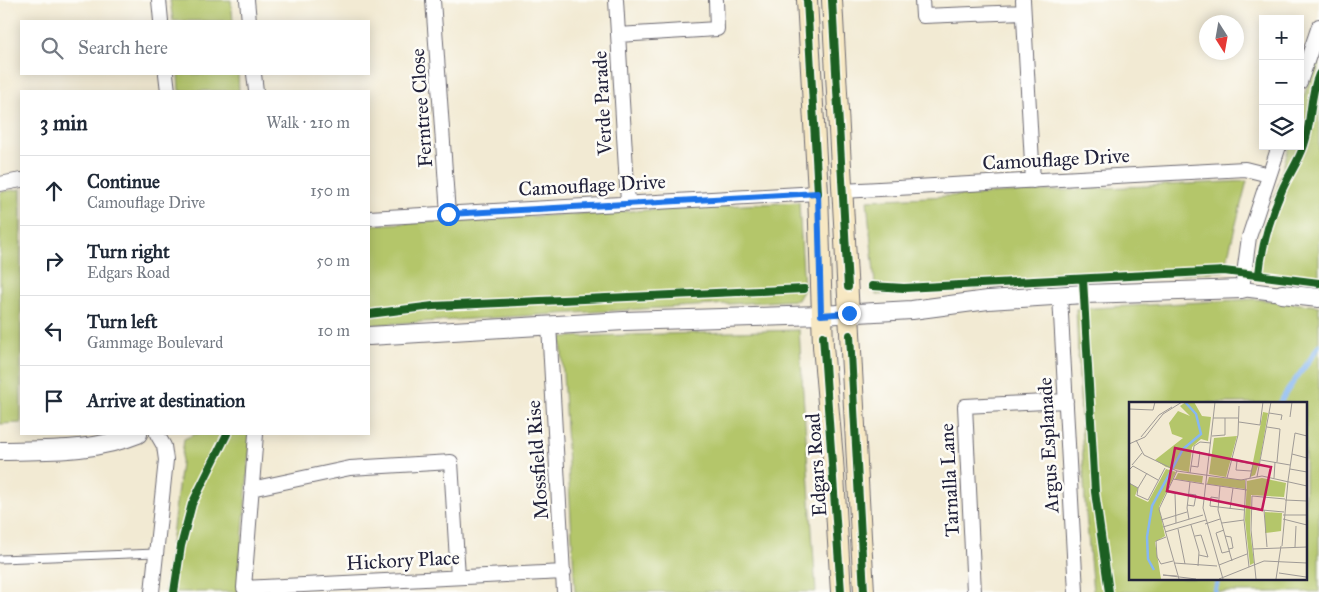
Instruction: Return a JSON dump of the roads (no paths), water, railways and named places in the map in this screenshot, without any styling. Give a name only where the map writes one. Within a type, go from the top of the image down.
[{"type":"main road","name":"Edgars Road","points":[[807,0],[818,193],[821,315],[840,592]]},
{"type":"main road","name":"Edgars Road","points":[[832,0],[864,592]]},
{"type":"street","points":[[158,0],[161,20]]},
{"type":"street","points":[[247,0],[249,20]]},
{"type":"street","name":"Ferntree Close","points":[[433,0],[448,214]]},
{"type":"street","name":"Verde Parade","points":[[616,0],[628,203]]},
{"type":"street","points":[[618,35],[717,29],[716,0]]},
{"type":"street","points":[[922,0],[923,16],[1023,6],[1033,181]]},
{"type":"street","points":[[1304,70],[1319,26]]},
{"type":"street","points":[[166,75],[168,90]]},
{"type":"street","points":[[254,75],[256,90]]},
{"type":"street","points":[[1242,289],[1245,252],[1278,150]]},
{"type":"street","name":"Camouflage Drive","points":[[843,191],[1245,169],[1269,175]]},
{"type":"street","points":[[0,184],[20,180]]},
{"type":"street","name":"Camouflage Drive","points":[[370,218],[818,193]]},
{"type":"street","points":[[370,336],[549,325],[912,310],[988,300],[1060,296],[1242,289],[1319,298]]},
{"type":"street","name":"Argus Esplanade","points":[[1060,296],[1076,592]]},
{"type":"street","name":"Mossfield Rise","points":[[549,325],[564,592]]},
{"type":"street","name":"Tarnalla Lane","points":[[974,592],[965,406],[1066,401]]},
{"type":"street","points":[[0,451],[87,448],[121,441],[136,435]]},
{"type":"street","points":[[152,592],[166,460],[164,446],[158,435]]},
{"type":"street","points":[[256,435],[251,489],[350,468],[451,462],[458,577]]},
{"type":"street","name":"Hickory Place","points":[[251,489],[244,588],[564,572]]},
{"type":"lane","points":[[0,559],[156,553]]},
{"type":"waterway","points":[[1281,402],[1319,345]]},
{"type":"waterway","points":[[1215,592],[1218,580]]}]
